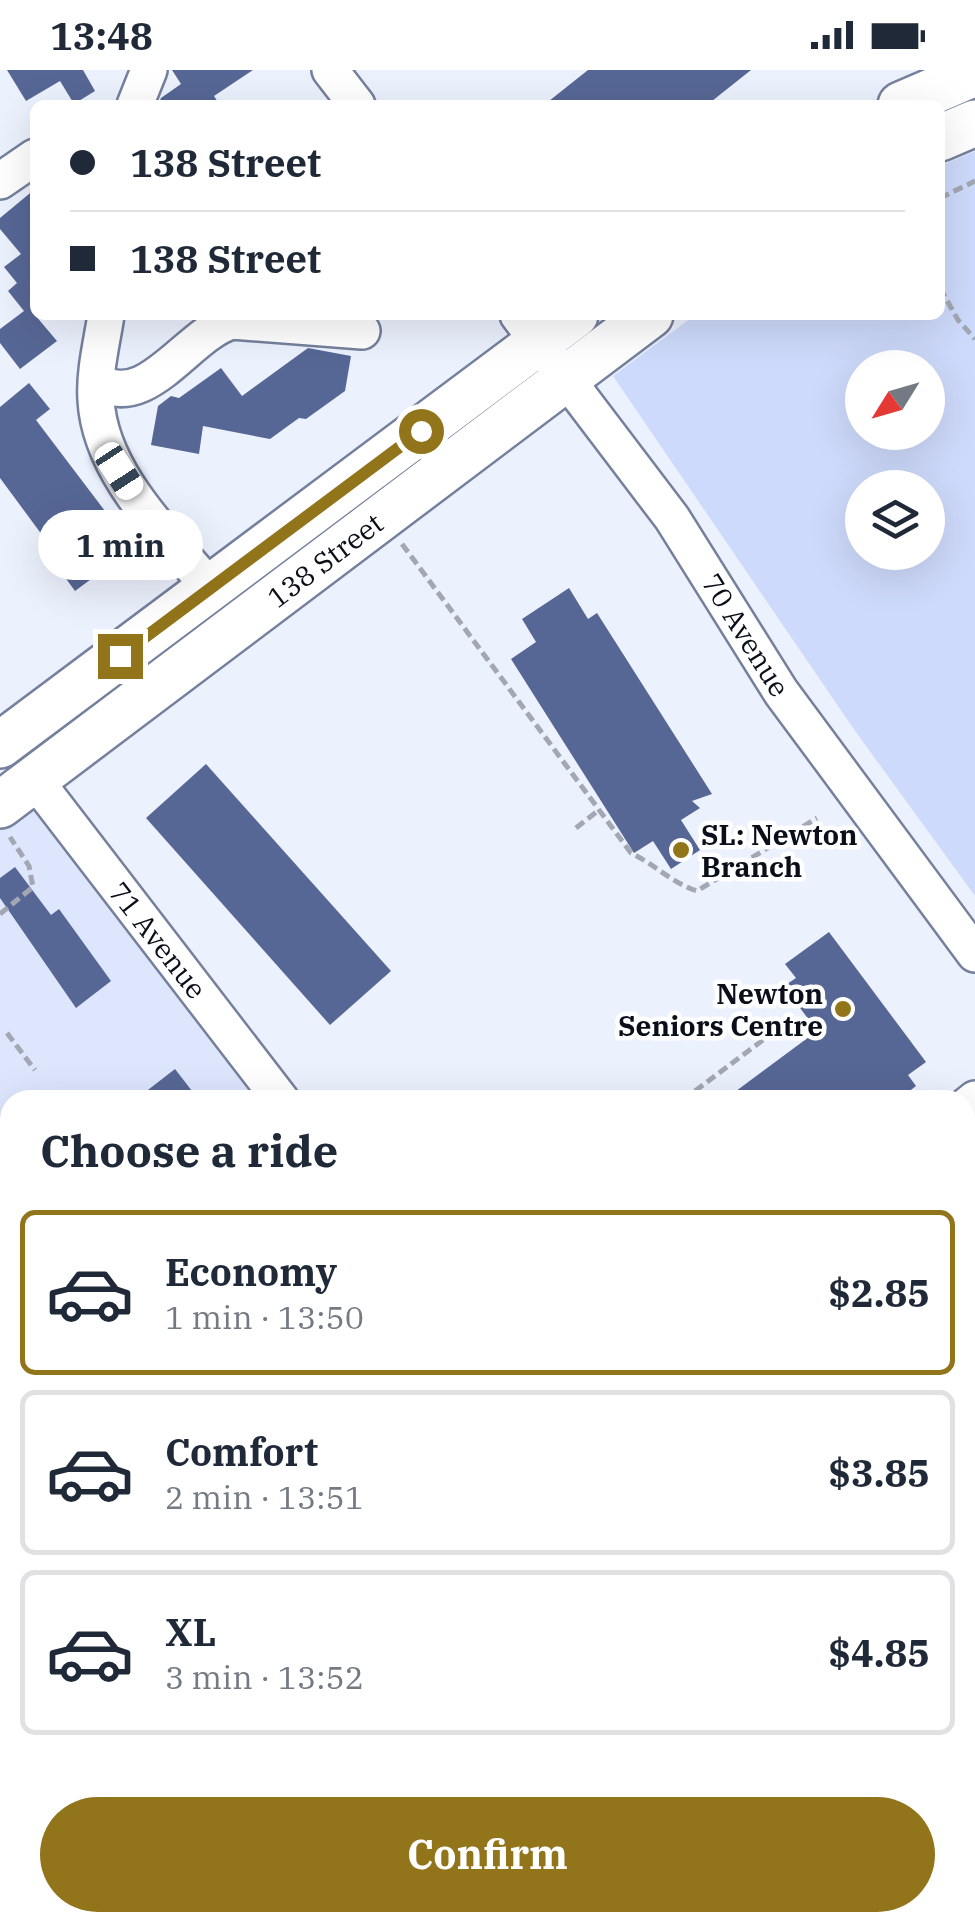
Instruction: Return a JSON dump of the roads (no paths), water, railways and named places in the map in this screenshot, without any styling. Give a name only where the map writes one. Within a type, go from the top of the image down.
[{"type":"main road","points":[[913,100],[975,73]]},
{"type":"main road","points":[[945,136],[975,123]]},
{"type":"main road","name":"138 Street","points":[[0,745],[211,589],[528,328],[556,320]]},
{"type":"main road","name":"138 Street","points":[[13,805],[643,320]]},
{"type":"street","points":[[136,100],[149,70]]},
{"type":"street","points":[[330,70],[352,100]]},
{"type":"street","points":[[0,182],[30,161]]},
{"type":"street","points":[[105,320],[97,381],[100,428],[119,471],[211,589]]},
{"type":"street","points":[[97,381],[117,390],[137,388],[213,330],[232,321],[362,331]]},
{"type":"street","name":"70 Avenue","points":[[528,328],[672,518],[793,708],[975,954]]},
{"type":"street","name":"71 Avenue","points":[[13,805],[273,1090]]},
{"type":"place","name":"SL: Newton Branch","points":[[681,850]]},
{"type":"place","name":"Newton Seniors Centre","points":[[843,1009]]}]
